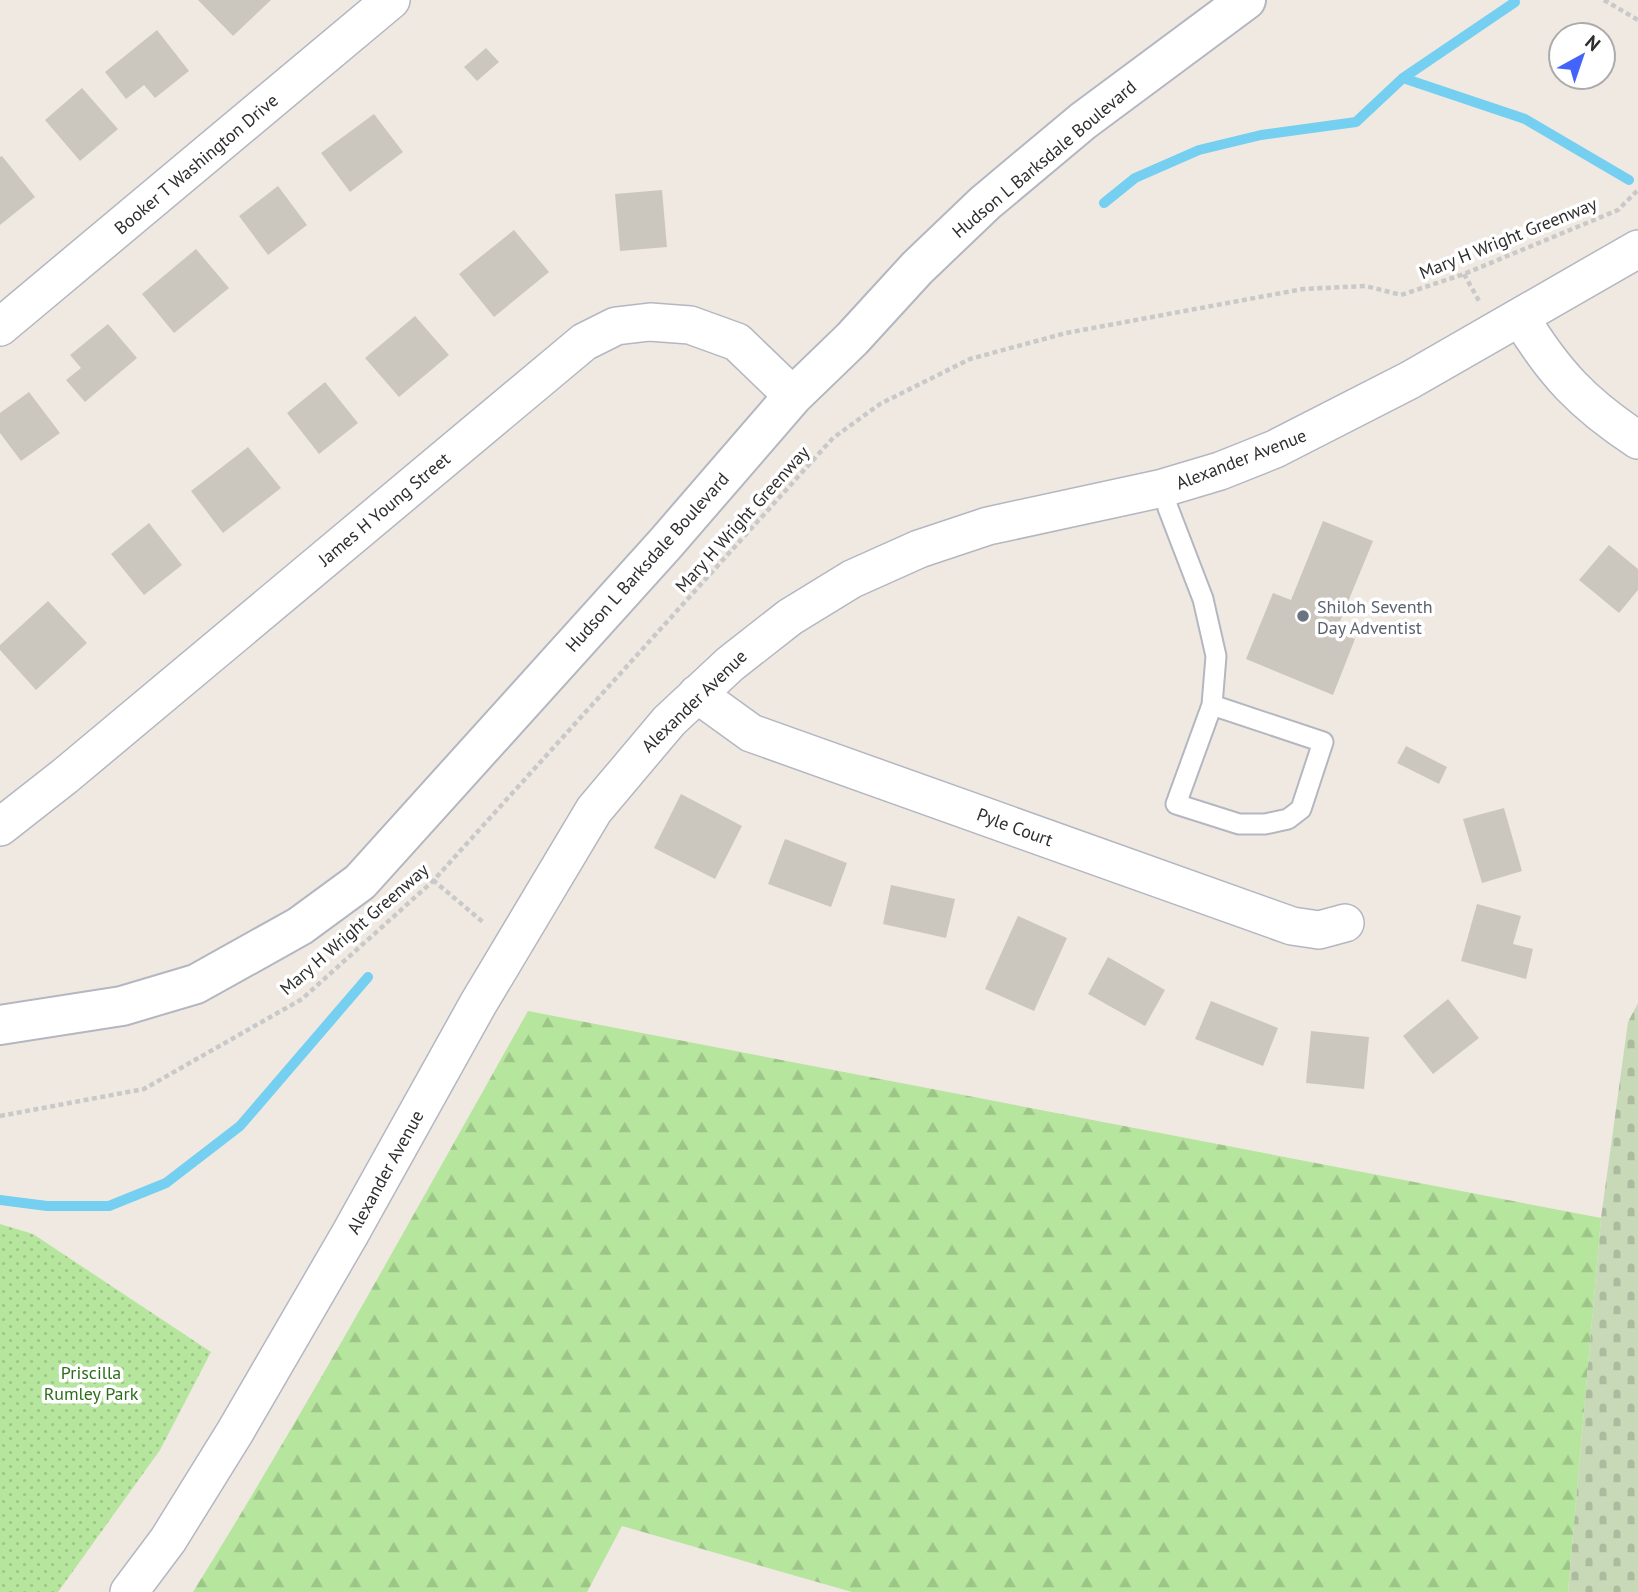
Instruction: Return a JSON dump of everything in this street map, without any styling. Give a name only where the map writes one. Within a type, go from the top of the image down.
[{"type":"street","name":"Booker T Washington Drive","points":[[0,327],[391,0]]},
{"type":"street","name":"Hudson L Barksdale Boulevard","points":[[0,1025],[122,1006],[197,984],[300,926],[360,882],[666,543],[793,396],[852,339],[916,268],[985,203],[1083,121],[1246,0]]},
{"type":"street","name":"Alexander Avenue","points":[[129,1592],[168,1540],[235,1432],[350,1234],[478,1004],[594,810],[642,749],[696,694],[739,656],[790,617],[852,579],[919,549],[988,526],[1163,488],[1220,471],[1307,434],[1410,380],[1638,249]]},
{"type":"street","points":[[1520,317],[1538,347],[1572,390],[1603,417],[1638,440]]},
{"type":"street","name":"James H Young Street","points":[[0,827],[65,776],[584,342],[616,326],[650,322],[690,324],[737,342],[793,396]]},
{"type":"street","name":"Pyle Court","points":[[696,694],[751,733],[1279,921],[1319,930],[1345,923]]},
{"type":"lane","points":[[1163,488],[1203,599],[1216,656],[1212,705],[1176,804],[1240,824],[1265,824],[1287,819],[1301,809],[1323,742],[1212,705]]},
{"type":"path","points":[[1604,0],[1638,20]]},
{"type":"path","name":"Mary H Wright Greenway","points":[[0,1116],[144,1089],[302,999],[433,881],[833,438],[880,404],[970,359],[1066,333],[1303,289],[1366,286],[1401,295],[1464,274],[1618,210],[1638,190]]},
{"type":"path","points":[[420,869],[484,923]]},
{"type":"green space","points":[[1638,1003],[1638,1592],[1568,1592],[1601,1218],[1628,1022]]},
{"type":"green space","points":[[528,1011],[1601,1218],[1568,1592],[852,1592],[622,1526],[587,1592],[193,1592],[322,1376]]},
{"type":"green space","name":"Priscilla Rumley Park","points":[[0,1224],[33,1234],[211,1352],[160,1450],[58,1592],[0,1592]]},
{"type":"building","points":[[198,0],[271,0],[233,36]]},
{"type":"building","points":[[157,30],[189,71],[155,98],[144,85],[126,99],[105,72]]},
{"type":"building","points":[[486,48],[499,62],[477,81],[464,67]]},
{"type":"building","points":[[82,88],[118,129],[80,161],[45,120]]},
{"type":"building","points":[[374,114],[403,152],[350,192],[321,153]]},
{"type":"building","points":[[2,156],[35,197],[0,225],[0,157]]},
{"type":"building","points":[[278,186],[307,225],[268,255],[239,216]]},
{"type":"building","points":[[662,190],[667,247],[620,251],[615,194]]},
{"type":"building","points":[[514,230],[549,272],[494,317],[459,274]]},
{"type":"building","points":[[196,249],[229,288],[174,333],[142,294]]},
{"type":"building","points":[[415,316],[449,355],[399,397],[365,358]]},
{"type":"building","points":[[108,324],[137,358],[85,402],[66,380],[81,368],[70,355]]},
{"type":"building","points":[[325,382],[358,423],[319,454],[287,413]]},
{"type":"building","points":[[29,392],[60,433],[21,461],[0,433],[0,413]]},
{"type":"building","points":[[248,447],[281,488],[223,533],[191,491]]},
{"type":"building","name":"Shiloh Seventh Day Adventist","points":[[1323,521],[1373,541],[1336,631],[1355,639],[1333,695],[1246,659],[1273,593],[1291,600]]},
{"type":"building","points":[[149,523],[182,565],[144,595],[111,554]]},
{"type":"building","points":[[1609,545],[1638,569],[1638,590],[1619,613],[1579,580]]},
{"type":"building","points":[[48,601],[87,643],[36,690],[0,650],[0,645]]},
{"type":"building","points":[[1406,746],[1447,767],[1439,784],[1397,763]]},
{"type":"building","points":[[681,794],[742,826],[715,879],[654,848]]},
{"type":"building","points":[[1504,808],[1522,871],[1482,883],[1463,819]]},
{"type":"building","points":[[785,839],[847,863],[831,907],[768,884]]},
{"type":"building","points":[[891,885],[955,899],[946,938],[883,924]]},
{"type":"building","points":[[1477,904],[1521,916],[1513,944],[1533,949],[1526,979],[1461,961]]},
{"type":"building","points":[[1018,916],[1067,938],[1034,1011],[985,989]]},
{"type":"building","points":[[1108,957],[1165,990],[1145,1026],[1088,994]]},
{"type":"building","points":[[1448,999],[1479,1038],[1433,1074],[1403,1036]]},
{"type":"building","points":[[1211,1001],[1278,1028],[1263,1066],[1195,1039]]},
{"type":"building","points":[[1311,1031],[1369,1037],[1364,1089],[1306,1083]]},
{"type":"waterway","points":[[1104,203],[1135,178],[1199,150],[1261,135],[1356,122],[1403,78],[1515,2]]},
{"type":"waterway","points":[[1403,78],[1525,119],[1629,180]]},
{"type":"waterway","points":[[0,1200],[47,1206],[109,1206],[166,1183],[240,1126],[368,977]]},
{"type":"place","name":"Shiloh Seventh Day Adventist","points":[[1303,616]]}]
